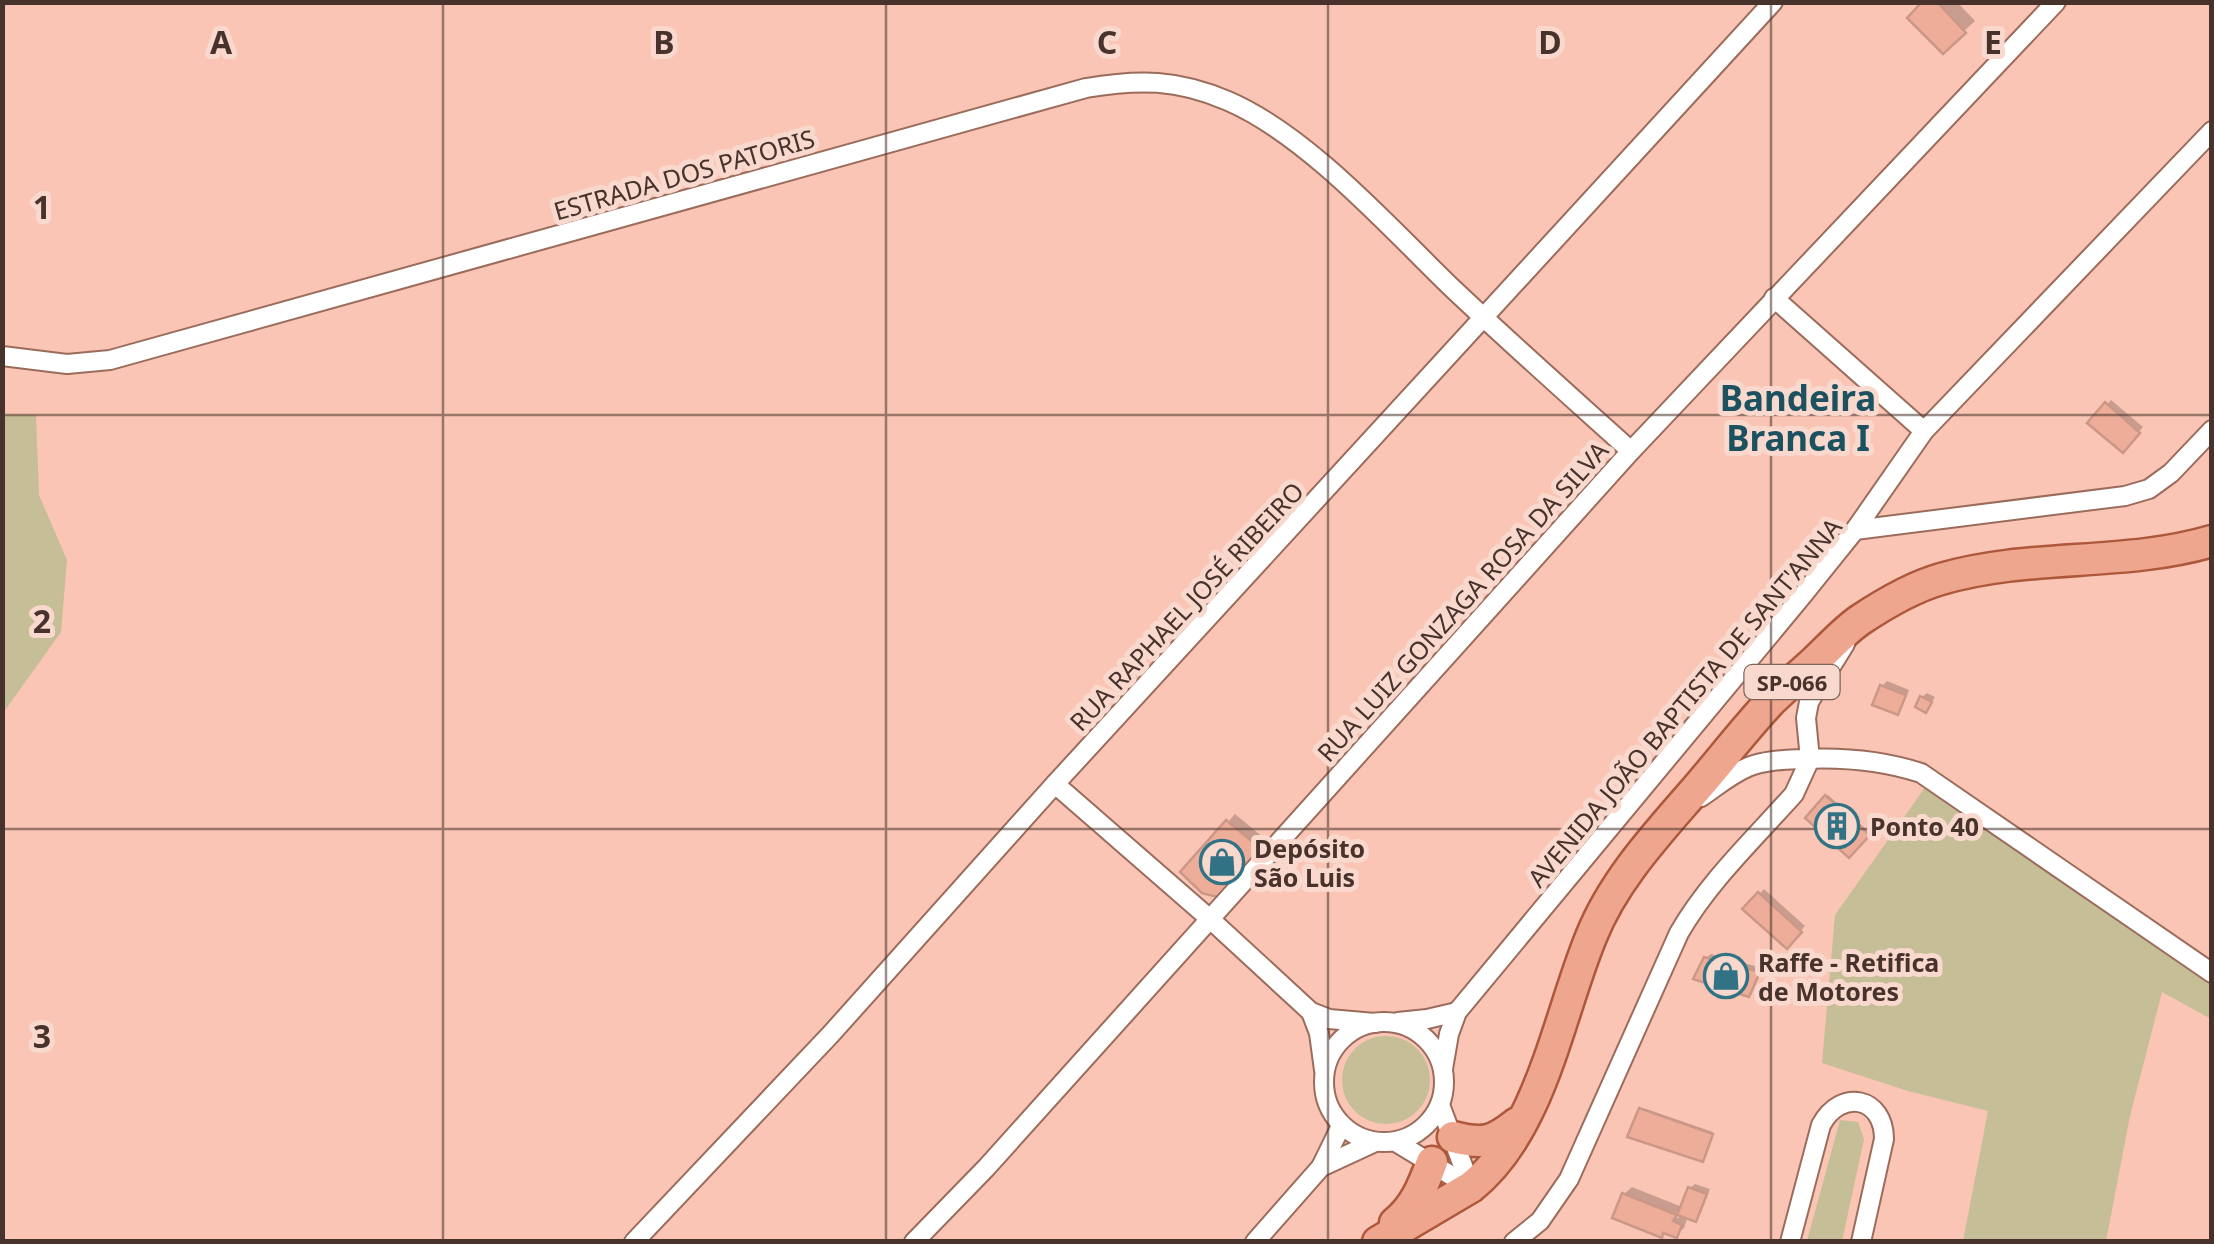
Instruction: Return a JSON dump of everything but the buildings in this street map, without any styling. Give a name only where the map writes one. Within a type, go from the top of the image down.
[{"type":"main road","points":[[2110,556],[2212,518]]},
{"type":"main road","name":"SP-066","points":[[1375,1242],[1471,1187],[1502,1154],[1527,1114],[1580,963],[1626,875],[1772,700],[1857,622],[1911,590],[1971,572],[2158,553],[2212,541]]},
{"type":"main road","name":"SP-066","points":[[1412,1238],[1468,1208],[1511,1178],[1541,1126],[1562,1069],[1580,963]]},
{"type":"main road","points":[[1453,1137],[1491,1141],[1527,1114]]},
{"type":"main road","points":[[1375,1242],[1413,1204],[1432,1162]]},
{"type":"main road","points":[[1412,1238],[1471,1187],[1511,1178]]},
{"type":"street","name":"RUA RAPHAEL JOSÉ RIBEIRO","points":[[634,1242],[830,1034],[1773,2]]},
{"type":"street","name":"RUA LUIZ GONZAGA ROSA DA SILVA","points":[[914,1242],[986,1168],[1631,450],[2056,2]]},
{"type":"street","name":"ESTRADA DOS PATORIS","points":[[2,356],[67,364],[110,360],[1048,99],[1122,82],[1160,81],[1228,100],[1265,120],[1304,150],[1631,450]]},
{"type":"street","points":[[1854,530],[1924,432],[2212,131]]},
{"type":"street","points":[[1774,298],[1924,432]]},
{"type":"street","name":"AVENIDA JOÃO BAPTISTA DE SANT'ANNA","points":[[1443,1068],[1457,1012],[1854,530],[2125,496],[2149,489],[2171,473],[2212,430]]},
{"type":"street","points":[[1514,1242],[1540,1221],[1569,1180],[1692,912],[1794,794],[1810,759],[1808,702],[1857,622]]},
{"type":"street","points":[[1669,820],[1732,775],[1778,760],[1855,758],[1900,766],[1921,773],[2212,974]]},
{"type":"street","points":[[1055,784],[1312,1012],[1329,1018],[1410,1028],[1425,1038],[1443,1068],[1440,1105],[1430,1122],[1415,1135],[1396,1142],[1357,1137],[1341,1126],[1324,1092],[1319,1033],[1312,1012]]},
{"type":"street","points":[[1324,1072],[1330,1054],[1356,1028],[1457,1012]]},
{"type":"street","points":[[1790,1242],[1820,1126],[1828,1112],[1839,1104],[1852,1102],[1862,1103],[1875,1112],[1884,1125],[1861,1242]]},
{"type":"street","points":[[1440,1105],[1471,1187]]},
{"type":"street","points":[[1255,1242],[1321,1167],[1341,1126]]},
{"type":"street","points":[[1321,1167],[1375,1142]]},
{"type":"street","points":[[1396,1142],[1471,1187]]},
{"type":"shaded area","points":[[3,415],[36,415],[39,495],[67,560],[61,632],[3,713]]},
{"type":"shaded area","points":[[1931,779],[2211,973],[2211,1019],[2162,992],[2130,1116],[2106,1241],[1963,1241],[1988,1111],[1908,1091],[1822,1063],[1835,915]]},
{"type":"shaded area","points":[[1386,1036],[1417,1049],[1430,1080],[1417,1111],[1386,1124],[1355,1111],[1342,1080],[1355,1049]]},
{"type":"shaded area","points":[[1840,1120],[1858,1122],[1864,1139],[1842,1241],[1807,1241]]},
{"type":"place","name":"Ponto 40","points":[[1837,826]]},
{"type":"place","name":"Depósito São Luis","points":[[1222,862]]},
{"type":"place","name":"Raffe - Retifica de Motores","points":[[1726,976]]},
{"type":"district","name":"Bandeira Branca I","points":[[1798,417]]}]
